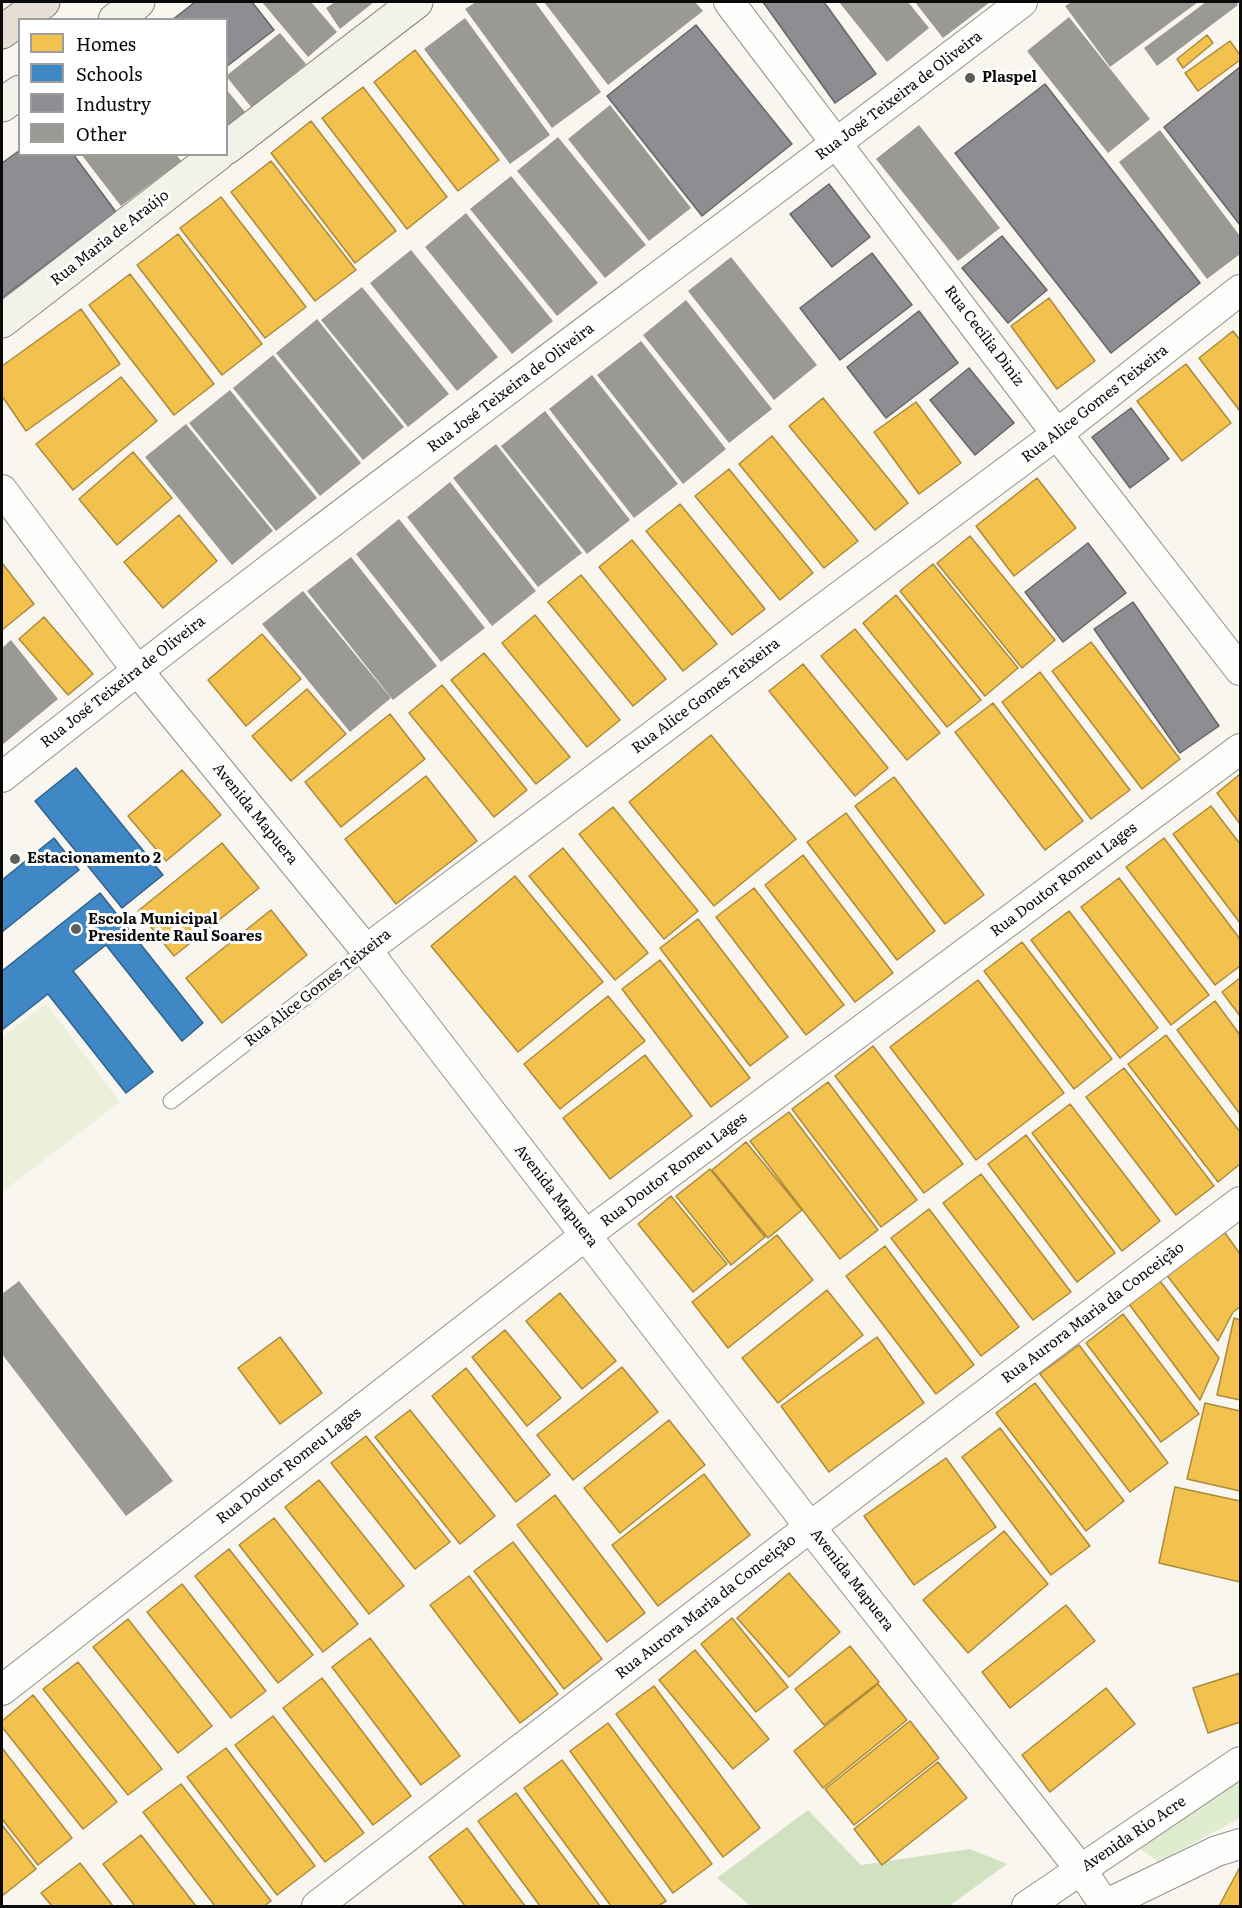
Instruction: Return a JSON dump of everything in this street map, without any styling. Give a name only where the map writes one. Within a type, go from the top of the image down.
[{"type":"highway","points":[[21,18],[43,2]]},
{"type":"highway","points":[[2,32],[18,20]]},
{"type":"street","points":[[118,18],[138,2]]},
{"type":"street","points":[[228,146],[416,2]]},
{"type":"street","name":"Rua Cecília Diniz","points":[[729,2],[1240,670]]},
{"type":"street","name":"Rua José Teixeira de Oliveira","points":[[2,777],[136,670],[1022,2]]},
{"type":"street","points":[[2,105],[18,93]]},
{"type":"street","name":"Rua Maria de Araújo","points":[[2,321],[215,156]]},
{"type":"street","name":"Rua Alice Gomes Teixeira","points":[[366,950],[1058,434],[1240,290]]},
{"type":"street","name":"Avenida Mapuera","points":[[2,490],[136,670],[366,950],[810,1527],[1081,1870],[1104,1906]]},
{"type":"street","name":"Rua Doutor Romeu Lages","points":[[2,1690],[586,1235],[1240,749]]},
{"type":"street","name":"Rua Aurora Maria da Conceição","points":[[317,1906],[810,1527],[1240,1202]]},
{"type":"street","name":"Avenida Rio Acre","points":[[1027,1906],[1240,1762]]},
{"type":"street","points":[[1104,1906],[1216,1851],[1240,1844]]},
{"type":"lane","name":"Rua Alice Gomes Teixeira","points":[[171,1101],[366,950]]},
{"type":"green space","points":[[46,1003],[120,1102],[2,1192],[2,1037]]},
{"type":"green space","points":[[1240,1777],[1240,1818],[1158,1862],[1132,1843]]},
{"type":"green space","points":[[808,1810],[861,1865],[970,1849],[1007,1864],[949,1906],[751,1906],[717,1878]]},
{"type":"building: Homes","points":[[1207,35],[1213,43],[1183,68],[1177,59]]},
{"type":"building: Homes","points":[[1230,41],[1240,55],[1240,60],[1198,91],[1185,73]]},
{"type":"building: Homes","points":[[415,50],[499,160],[458,191],[374,82]]},
{"type":"building: Homes","points":[[363,87],[447,197],[407,229],[322,118]]},
{"type":"building: Homes","points":[[311,121],[396,231],[355,263],[271,153]]},
{"type":"building: Homes","points":[[271,161],[356,270],[315,301],[231,192]]},
{"type":"building: Homes","points":[[221,197],[306,307],[265,338],[180,228]]},
{"type":"building: Homes","points":[[178,234],[262,344],[222,375],[137,265]]},
{"type":"building: Homes","points":[[130,274],[214,384],[174,415],[89,305]]},
{"type":"building: Homes","points":[[1049,298],[1095,361],[1057,389],[1011,326]]},
{"type":"building: Homes","points":[[81,309],[120,364],[26,431],[2,396],[2,366]]},
{"type":"building: Homes","points":[[1233,331],[1240,340],[1240,411],[1199,358]]},
{"type":"building: Homes","points":[[1186,364],[1231,423],[1182,461],[1137,401]]},
{"type":"building: Homes","points":[[121,377],[157,421],[73,490],[36,444]]},
{"type":"building: Homes","points":[[823,398],[908,503],[875,530],[789,426]]},
{"type":"building: Homes","points":[[916,402],[961,463],[919,494],[874,432]]},
{"type":"building: Homes","points":[[772,436],[858,541],[824,568],[739,464]]},
{"type":"building: Homes","points":[[133,452],[172,498],[117,545],[79,499]]},
{"type":"building: Homes","points":[[729,469],[813,573],[780,600],[695,496]]},
{"type":"building: Homes","points":[[1037,478],[1076,528],[1014,576],[976,526]]},
{"type":"building: Homes","points":[[680,504],[765,609],[732,635],[646,531]]},
{"type":"building: Homes","points":[[179,515],[217,561],[163,608],[124,562]]},
{"type":"building: Homes","points":[[970,536],[1055,640],[1022,668],[937,563]]},
{"type":"building: Homes","points":[[632,540],[717,644],[683,671],[599,567]]},
{"type":"building: Homes","points":[[2,563],[34,604],[2,630]]},
{"type":"building: Homes","points":[[933,564],[1018,668],[985,696],[900,591]]},
{"type":"building: Homes","points":[[581,575],[666,679],[633,706],[548,602]]},
{"type":"building: Homes","points":[[896,595],[981,700],[947,727],[863,623]]},
{"type":"building: Homes","points":[[535,615],[620,720],[587,747],[502,643]]},
{"type":"building: Homes","points":[[44,617],[93,674],[68,695],[19,639]]},
{"type":"building: Homes","points":[[855,629],[940,733],[907,760],[821,656]]},
{"type":"building: Homes","points":[[262,634],[301,679],[246,726],[208,680]]},
{"type":"building: Homes","points":[[1091,642],[1180,759],[1142,789],[1052,671]]},
{"type":"building: Homes","points":[[484,653],[570,757],[536,784],[451,680]]},
{"type":"building: Homes","points":[[803,664],[888,768],[855,796],[769,691]]},
{"type":"building: Homes","points":[[1040,672],[1130,790],[1091,819],[1002,702]]},
{"type":"building: Homes","points":[[442,685],[527,790],[494,817],[409,713]]},
{"type":"building: Homes","points":[[307,689],[346,734],[291,781],[252,736]]},
{"type":"building: Homes","points":[[993,703],[1083,821],[1045,850],[955,732]]},
{"type":"building: Homes","points":[[390,714],[425,759],[341,827],[305,782]]},
{"type":"building: Homes","points":[[711,735],[796,839],[714,906],[629,802]]},
{"type":"building: Homes","points":[[182,770],[221,815],[166,861],[128,816]]},
{"type":"building: Homes","points":[[1240,774],[1240,824],[1217,793]]},
{"type":"building: Homes","points":[[426,776],[477,841],[396,904],[345,839]]},
{"type":"building: Homes","points":[[894,777],[984,895],[945,924],[855,806]]},
{"type":"building: Homes","points":[[1211,806],[1240,844],[1240,923],[1173,834]]},
{"type":"building: Homes","points":[[613,807],[698,911],[664,939],[579,834]]},
{"type":"building: Homes","points":[[846,813],[935,931],[897,960],[807,842]]},
{"type":"building: Homes","points":[[1164,838],[1240,939],[1240,966],[1215,985],[1126,867]]},
{"type":"building: Homes","points":[[222,843],[259,888],[174,956],[138,911]]},
{"type":"building: Homes","points":[[563,848],[648,953],[615,980],[529,876]]},
{"type":"building: Homes","points":[[803,855],[893,973],[855,1002],[765,885]]},
{"type":"building: Homes","points":[[515,876],[603,982],[518,1052],[431,946]]},
{"type":"building: Homes","points":[[1119,878],[1209,995],[1171,1025],[1081,907]]},
{"type":"building: Homes","points":[[754,888],[844,1005],[806,1035],[716,917]]},
{"type":"building: Homes","points":[[271,910],[307,955],[222,1023],[186,978]]},
{"type":"building: Homes","points":[[1069,911],[1158,1028],[1120,1058],[1031,940]]},
{"type":"building: Homes","points":[[698,919],[788,1037],[750,1066],[660,948]]},
{"type":"building: Homes","points":[[1022,942],[1112,1059],[1074,1089],[984,971]]},
{"type":"building: Homes","points":[[660,960],[750,1078],[711,1107],[622,989]]},
{"type":"building: Homes","points":[[1240,978],[1240,1016],[1222,992]]},
{"type":"building: Homes","points":[[978,980],[1064,1093],[976,1160],[890,1047]]},
{"type":"building: Homes","points":[[608,996],[645,1041],[560,1109],[524,1064]]},
{"type":"building: Homes","points":[[1215,1001],[1240,1035],[1240,1114],[1177,1030]]},
{"type":"building: Homes","points":[[1166,1035],[1240,1132],[1240,1164],[1218,1182],[1128,1064]]},
{"type":"building: Homes","points":[[873,1046],[963,1164],[924,1193],[835,1076]]},
{"type":"building: Homes","points":[[645,1055],[692,1116],[610,1179],[563,1118]]},
{"type":"building: Homes","points":[[1124,1068],[1214,1186],[1176,1215],[1086,1097]]},
{"type":"building: Homes","points":[[828,1082],[917,1200],[881,1227],[792,1109]]},
{"type":"building: Homes","points":[[1070,1104],[1160,1221],[1122,1251],[1032,1133]]},
{"type":"building: Homes","points":[[789,1112],[878,1230],[840,1259],[750,1141]]},
{"type":"building: Homes","points":[[1026,1135],[1115,1253],[1077,1282],[988,1164]]},
{"type":"building: Homes","points":[[746,1142],[802,1210],[768,1238],[712,1170]]},
{"type":"building: Homes","points":[[710,1169],[765,1237],[731,1265],[676,1196]]},
{"type":"building: Homes","points":[[981,1174],[1071,1292],[1033,1320],[943,1203]]},
{"type":"building: Homes","points":[[671,1196],[727,1264],[693,1292],[638,1224]]},
{"type":"building: Homes","points":[[929,1209],[1019,1327],[981,1356],[891,1238]]},
{"type":"building: Homes","points":[[1223,1230],[1240,1254],[1240,1307],[1233,1312],[1218,1341],[1165,1273]]},
{"type":"building: Homes","points":[[777,1235],[813,1280],[728,1348],[692,1302]]},
{"type":"building: Homes","points":[[885,1246],[974,1365],[936,1394],[846,1276]]},
{"type":"building: Homes","points":[[1160,1281],[1219,1358],[1200,1400],[1129,1304]]},
{"type":"building: Homes","points":[[827,1290],[863,1335],[778,1403],[742,1358]]},
{"type":"building: Homes","points":[[560,1293],[616,1361],[582,1389],[526,1321]]},
{"type":"building: Homes","points":[[1123,1314],[1199,1414],[1161,1442],[1086,1343]]},
{"type":"building: Homes","points":[[1234,1318],[1240,1320],[1240,1400],[1217,1395]]},
{"type":"building: Homes","points":[[505,1330],[561,1398],[527,1426],[472,1357]]},
{"type":"building: Homes","points":[[280,1337],[322,1393],[280,1424],[238,1368]]},
{"type":"building: Homes","points":[[877,1337],[924,1403],[829,1472],[781,1406]]},
{"type":"building: Homes","points":[[1079,1345],[1168,1463],[1130,1492],[1040,1374]]},
{"type":"building: Homes","points":[[622,1367],[658,1412],[573,1480],[537,1435]]},
{"type":"building: Homes","points":[[466,1368],[550,1475],[516,1502],[432,1396]]},
{"type":"building: Homes","points":[[1035,1383],[1124,1501],[1086,1531],[996,1413]]},
{"type":"building: Homes","points":[[1205,1403],[1240,1411],[1240,1491],[1187,1479]]},
{"type":"building: Homes","points":[[410,1410],[495,1516],[460,1544],[375,1437]]},
{"type":"building: Homes","points":[[669,1420],[705,1465],[620,1533],[584,1488]]},
{"type":"building: Homes","points":[[1000,1428],[1090,1546],[1051,1575],[962,1457]]},
{"type":"building: Homes","points":[[366,1436],[450,1542],[415,1569],[331,1463]]},
{"type":"building: Homes","points":[[946,1458],[996,1527],[914,1585],[864,1516]]},
{"type":"building: Homes","points":[[704,1474],[750,1535],[658,1606],[612,1545]]},
{"type":"building: Homes","points":[[319,1480],[404,1586],[369,1614],[285,1507]]},
{"type":"building: Homes","points":[[1175,1487],[1240,1501],[1240,1582],[1159,1563]]},
{"type":"building: Homes","points":[[555,1495],[645,1613],[607,1642],[517,1525]]},
{"type":"building: Homes","points":[[274,1518],[358,1624],[323,1652],[239,1545]]},
{"type":"building: Homes","points":[[1004,1531],[1048,1584],[968,1653],[923,1600]]},
{"type":"building: Homes","points":[[513,1542],[602,1659],[564,1689],[474,1571]]},
{"type":"building: Homes","points":[[229,1549],[313,1655],[278,1683],[195,1576]]},
{"type":"building: Homes","points":[[789,1573],[840,1632],[789,1677],[737,1618]]},
{"type":"building: Homes","points":[[469,1576],[558,1694],[520,1723],[430,1605]]},
{"type":"building: Homes","points":[[182,1584],[266,1691],[231,1718],[147,1612]]},
{"type":"building: Homes","points":[[1066,1605],[1095,1641],[1010,1708],[982,1672]]},
{"type":"building: Homes","points":[[732,1618],[788,1687],[756,1712],[701,1644]]},
{"type":"building: Homes","points":[[128,1619],[212,1726],[178,1753],[93,1647]]},
{"type":"building: Homes","points":[[370,1638],[460,1756],[421,1785],[332,1667]]},
{"type":"building: Homes","points":[[850,1646],[879,1682],[824,1725],[795,1689]]},
{"type":"building: Homes","points":[[695,1650],[769,1739],[733,1769],[659,1680]]},
{"type":"building: Homes","points":[[78,1662],[162,1769],[128,1795],[43,1689]]},
{"type":"building: Homes","points":[[1240,1673],[1240,1722],[1208,1733],[1193,1688]]},
{"type":"building: Homes","points":[[322,1678],[411,1796],[373,1825],[283,1708]]},
{"type":"building: Homes","points":[[878,1684],[907,1720],[823,1788],[794,1751]]},
{"type":"building: Homes","points":[[654,1686],[760,1828],[723,1857],[616,1714]]},
{"type":"building: Homes","points":[[1106,1688],[1135,1724],[1050,1792],[1022,1755]]},
{"type":"building: Homes","points":[[33,1695],[117,1802],[83,1829],[2,1727],[2,1721]]},
{"type":"building: Homes","points":[[273,1716],[364,1833],[325,1862],[235,1745]]},
{"type":"building: Homes","points":[[910,1721],[939,1758],[854,1825],[825,1789]]},
{"type":"building: Homes","points":[[608,1723],[712,1864],[673,1893],[570,1751]]},
{"type":"building: Homes","points":[[2,1748],[72,1838],[38,1865],[2,1819]]},
{"type":"building: Homes","points":[[226,1748],[315,1866],[277,1895],[187,1777]]},
{"type":"building: Homes","points":[[562,1760],[666,1901],[658,1906],[611,1906],[524,1788]]},
{"type":"building: Homes","points":[[938,1762],[967,1798],[882,1865],[854,1829]]},
{"type":"building: Homes","points":[[181,1784],[271,1901],[264,1906],[215,1906],[143,1812]]},
{"type":"building: Homes","points":[[516,1793],[600,1906],[540,1906],[478,1821]]},
{"type":"building: Homes","points":[[2,1825],[36,1869],[2,1896]]},
{"type":"building: Homes","points":[[467,1828],[525,1906],[465,1906],[429,1857]]},
{"type":"building: Homes","points":[[141,1835],[196,1906],[135,1906],[103,1864]]},
{"type":"building: Homes","points":[[80,1863],[113,1906],[52,1906],[41,1893]]},
{"type":"building: Homes","points":[[1240,1867],[1240,1906],[1219,1906]]},
{"type":"building: Schools","points":[[76,768],[163,875],[122,908],[35,801]]},
{"type":"building: Schools","points":[[54,838],[79,870],[2,932],[2,880]]},
{"type":"building: Schools","points":[[100,893],[203,1023],[182,1041],[106,945],[73,971],[153,1072],[126,1093],[48,994],[2,1030],[2,971]]},
{"type":"building: Industry","points":[[195,2],[252,2],[274,30],[228,65],[228,18],[175,18]]},
{"type":"building: Industry","points":[[763,2],[824,2],[876,74],[835,103]]},
{"type":"building: Industry","points":[[696,25],[792,144],[702,216],[607,96]]},
{"type":"building: Industry","points":[[1240,67],[1240,225],[1164,127]]},
{"type":"building: Industry","points":[[1045,84],[1200,283],[1111,353],[955,153]]},
{"type":"building: Industry","points":[[18,151],[18,156],[74,156],[116,212],[2,298],[2,163]]},
{"type":"building: Industry","points":[[829,184],[870,237],[832,267],[790,214]]},
{"type":"building: Industry","points":[[1002,236],[1047,290],[1008,323],[962,268]]},
{"type":"building: Industry","points":[[872,253],[912,305],[840,360],[800,308]]},
{"type":"building: Industry","points":[[919,311],[958,363],[886,418],[847,367]]},
{"type":"building: Industry","points":[[969,368],[1014,423],[975,455],[930,400]]},
{"type":"building: Industry","points":[[1131,408],[1169,459],[1130,488],[1092,437]]},
{"type":"building: Industry","points":[[1088,543],[1126,593],[1063,642],[1025,592]]},
{"type":"building: Industry","points":[[1133,602],[1219,726],[1180,753],[1094,629]]},
{"type":"building: Other","points":[[262,2],[311,2],[337,32],[308,57]]},
{"type":"building: Other","points":[[335,2],[374,2],[340,29],[326,8]]},
{"type":"building: Other","points":[[476,2],[535,2],[601,92],[552,128],[465,9]]},
{"type":"building: Other","points":[[544,2],[695,2],[703,11],[608,85]]},
{"type":"building: Other","points":[[839,2],[908,2],[929,28],[887,62]]},
{"type":"building: Other","points":[[915,2],[990,2],[943,38]]},
{"type":"building: Other","points":[[1072,2],[1198,2],[1110,67],[1065,6]]},
{"type":"building: Other","points":[[1206,2],[1236,2],[1238,5],[1157,66],[1144,48]]},
{"type":"building: Other","points":[[1069,17],[1150,119],[1108,153],[1027,51]]},
{"type":"building: Other","points":[[465,18],[550,135],[510,164],[424,49]]},
{"type":"building: Other","points":[[280,33],[306,64],[252,108],[228,78],[228,74]]},
{"type":"building: Other","points":[[228,91],[245,112],[228,125]]},
{"type":"building: Other","points":[[610,105],[691,208],[649,241],[568,139]]},
{"type":"building: Other","points":[[919,125],[1000,228],[958,261],[876,159]]},
{"type":"building: Other","points":[[1160,130],[1240,236],[1240,254],[1207,279],[1119,162]]},
{"type":"building: Other","points":[[558,137],[646,245],[605,278],[517,171]]},
{"type":"building: Other","points":[[83,156],[177,156],[181,161],[121,206]]},
{"type":"building: Other","points":[[511,176],[598,283],[557,316],[470,209]]},
{"type":"building: Other","points":[[466,213],[553,321],[512,354],[425,247]]},
{"type":"building: Other","points":[[411,250],[498,357],[457,391],[370,283]]},
{"type":"building: Other","points":[[731,257],[817,365],[774,400],[688,291]]},
{"type":"building: Other","points":[[362,287],[449,394],[408,427],[321,320]]},
{"type":"building: Other","points":[[686,300],[772,409],[729,443],[643,335]]},
{"type":"building: Other","points":[[317,319],[404,427],[363,460],[276,353]]},
{"type":"building: Other","points":[[641,341],[726,449],[683,484],[597,375]]},
{"type":"building: Other","points":[[273,355],[361,463],[320,496],[233,388]]},
{"type":"building: Other","points":[[592,375],[678,484],[634,518],[549,409]]},
{"type":"building: Other","points":[[230,390],[317,498],[276,531],[189,423]]},
{"type":"building: Other","points":[[545,411],[630,520],[587,554],[501,446]]},
{"type":"building: Other","points":[[186,424],[273,531],[232,565],[145,457]]},
{"type":"building: Other","points":[[496,444],[582,553],[538,587],[453,478]]},
{"type":"building: Other","points":[[450,482],[536,591],[492,626],[407,517]]},
{"type":"building: Other","points":[[399,519],[485,628],[441,662],[356,554]]},
{"type":"building: Other","points":[[351,557],[437,666],[393,700],[307,591]]},
{"type":"building: Other","points":[[303,591],[391,698],[350,732],[262,624]]},
{"type":"building: Other","points":[[11,640],[58,699],[2,745],[2,648]]},
{"type":"building: Other","points":[[19,1281],[173,1481],[126,1516],[2,1354],[2,1294]]},
{"type":"place","name":"Plaspel","points":[[970,78]]},
{"type":"place","name":"Estacionamento 2","points":[[15,859]]},
{"type":"place","name":"Escola Municipal Presidente Raul Soares","points":[[76,929]]}]
